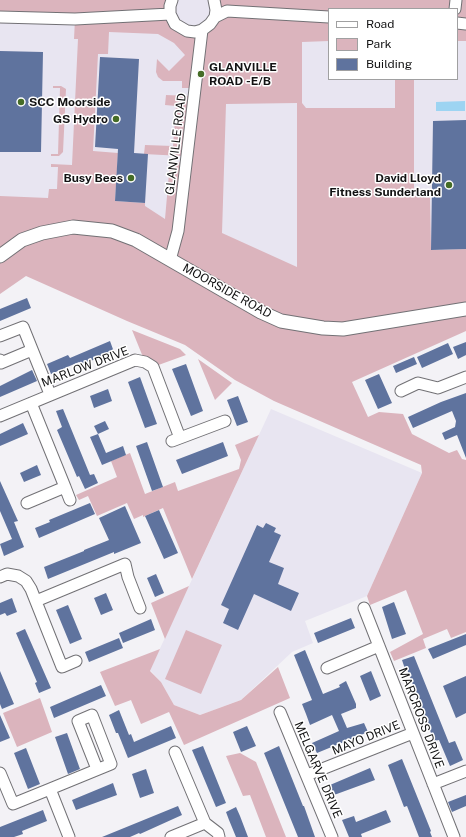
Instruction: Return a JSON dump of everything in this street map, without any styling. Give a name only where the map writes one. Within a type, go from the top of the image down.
[{"type":"street","points":[[172,0],[170,14],[175,24],[187,31],[195,32],[202,30],[210,24],[215,17],[215,1]]},
{"type":"street","points":[[215,1],[227,11]]},
{"type":"street","points":[[215,17],[227,11],[328,16]]},
{"type":"street","points":[[0,17],[75,19],[170,14]]},
{"type":"street","name":"GLANVILLE ROAD","points":[[170,260],[178,231],[202,30]]},
{"type":"street","name":"MOORSIDE ROAD","points":[[0,256],[22,240],[42,233],[73,227],[112,231],[136,240],[261,312],[281,321],[324,328],[343,329],[466,309]]},
{"type":"street","points":[[0,336],[24,327],[50,394]]},
{"type":"street","points":[[0,360],[1,363],[32,350]]},
{"type":"street","name":"MARLOW DRIVE","points":[[0,416],[135,360],[145,362],[153,367],[176,440],[225,421]]},
{"type":"street","points":[[401,391],[418,383],[438,388],[466,377]]},
{"type":"street","points":[[31,402],[70,500]]},
{"type":"street","points":[[26,503],[64,487]]},
{"type":"street","points":[[36,601],[126,564],[128,577],[140,608]]},
{"type":"street","points":[[0,577],[7,574],[18,576],[26,582],[32,589],[62,667],[76,661]]},
{"type":"street","name":"MARCROSS DRIVE","points":[[364,608],[454,837]]},
{"type":"street","points":[[327,668],[379,646]]},
{"type":"street","name":"MELGARVE DRIVE","points":[[280,712],[332,837]]},
{"type":"street","name":"MAYO DRIVE","points":[[307,775],[413,733]]},
{"type":"street","points":[[175,752],[205,823],[218,833],[219,837]]},
{"type":"street","points":[[0,773],[13,804],[97,769]]},
{"type":"street","points":[[433,784],[466,771]]},
{"type":"street","points":[[50,789],[69,837]]},
{"type":"street","points":[[171,837],[205,823]]},
{"type":"shaded area","points":[[0,0],[466,0],[466,249],[363,250],[363,275],[0,256]]},
{"type":"shaded area","points":[[271,409],[422,473],[367,596],[305,621],[313,643],[292,652],[241,700],[200,715],[174,705],[161,682],[150,670]]},
{"type":"green space","points":[[0,0],[172,0],[170,14],[195,32],[227,11],[214,0],[466,0],[466,41],[458,41],[458,8],[328,8],[328,41],[302,42],[302,103],[306,108],[395,108],[395,80],[414,80],[414,196],[430,196],[431,250],[466,249],[466,331],[352,382],[368,417],[379,412],[403,414],[412,434],[449,453],[457,450],[462,459],[466,460],[466,632],[451,638],[447,629],[423,639],[426,648],[394,661],[390,652],[423,634],[406,590],[370,605],[367,596],[422,473],[421,465],[274,401],[235,380],[185,345],[26,276],[0,294],[0,196],[48,198],[49,189],[57,189],[58,167],[51,167],[51,164],[72,165],[78,39],[74,39],[75,19],[0,17]],"holes":[[[109,32],[158,34],[174,43],[185,55],[169,71],[157,59],[156,72],[158,77],[163,81],[182,81],[182,88],[195,88],[187,163],[170,162],[165,219],[145,206],[145,203],[115,201],[118,153],[93,151],[98,54],[108,54]],[[297,103],[297,267],[222,233],[226,104]]]},
{"type":"green space","points":[[53,86],[61,86],[66,89],[63,152],[59,156],[51,156],[51,154],[58,154],[60,88],[53,88]]},
{"type":"green space","points":[[166,95],[189,96],[182,156],[144,154],[145,145],[173,146],[176,106],[165,105]]},
{"type":"green space","points":[[132,330],[180,349],[186,355],[153,367],[145,362]]},
{"type":"green space","points":[[198,359],[232,383],[215,400]]},
{"type":"green space","points":[[259,435],[192,579],[163,508],[143,517],[143,515],[134,519],[127,503],[97,516],[88,496],[79,500],[76,495],[117,477],[111,461],[130,453],[145,494],[175,482],[178,491],[239,469],[241,460],[235,445]]},
{"type":"green space","points":[[189,586],[165,639],[151,603]]},
{"type":"green space","points":[[186,630],[222,645],[201,694],[165,679]]},
{"type":"green space","points":[[160,649],[150,671],[161,682],[174,705],[200,715],[241,700],[278,667],[290,698],[184,745],[169,712],[141,724],[131,700],[115,706],[100,672]]},
{"type":"green space","points":[[40,698],[52,732],[17,747],[3,713]]},
{"type":"green space","points":[[240,753],[256,762],[286,837],[266,837],[250,795],[243,796],[226,756]]},
{"type":"water","points":[[465,101],[465,111],[436,111],[436,102]]},
{"type":"building","name":"SCC Moorside","points":[[0,51],[43,52],[41,152],[0,152]]},
{"type":"building","name":"GS Hydro","points":[[100,57],[139,59],[134,153],[148,154],[145,203],[115,201],[118,149],[95,147]]},
{"type":"building","name":"David Lloyd Fitness Sunderland","points":[[466,120],[466,249],[431,250],[433,121]]},
{"type":"building","points":[[27,298],[31,308],[0,321],[0,309]]},
{"type":"building","points":[[110,341],[114,352],[80,365],[79,362],[51,374],[47,364],[68,355],[70,358]]},
{"type":"building","points":[[466,342],[466,355],[458,359],[453,347]]},
{"type":"building","points":[[448,343],[453,354],[422,368],[417,357]]},
{"type":"building","points":[[414,357],[417,364],[396,373],[393,366]]},
{"type":"building","points":[[186,364],[203,411],[191,416],[172,369]]},
{"type":"building","points":[[32,370],[37,381],[0,397],[0,386]]},
{"type":"building","points":[[379,374],[392,403],[378,409],[365,380]]},
{"type":"building","points":[[140,377],[157,424],[145,428],[128,382]]},
{"type":"building","points":[[108,389],[112,401],[94,408],[90,396]]},
{"type":"building","points":[[466,393],[466,458],[457,435],[445,440],[442,433],[455,427],[456,421],[452,411],[413,428],[408,417],[441,402]]},
{"type":"building","points":[[238,396],[248,422],[237,426],[227,400]]},
{"type":"building","points":[[63,409],[90,475],[94,474],[98,483],[85,489],[79,476],[77,477],[57,430],[62,427],[56,411]]},
{"type":"building","points":[[105,421],[109,429],[98,434],[94,426]]},
{"type":"building","points":[[23,423],[28,434],[0,446],[0,434]]},
{"type":"building","points":[[98,434],[106,453],[123,446],[126,455],[102,465],[90,437]]},
{"type":"building","points":[[147,442],[163,487],[152,491],[136,446]]},
{"type":"building","points":[[223,442],[228,456],[182,474],[176,460]]},
{"type":"building","points":[[37,465],[41,475],[24,482],[20,473]]},
{"type":"building","points":[[0,481],[18,521],[14,522],[24,547],[4,556],[0,544],[12,539],[0,511]]},
{"type":"building","points":[[90,503],[95,514],[39,538],[35,528],[50,522],[49,520]]},
{"type":"building","points":[[125,506],[141,543],[114,554],[114,552],[48,579],[44,567],[109,540],[99,518]]},
{"type":"building","points":[[159,510],[178,553],[164,559],[145,516]]},
{"type":"building","points":[[266,523],[276,528],[274,532],[281,535],[269,562],[284,568],[278,584],[299,593],[291,611],[254,594],[238,630],[223,623],[229,609],[221,605],[257,525],[263,528]]},
{"type":"building","points":[[156,574],[164,593],[155,597],[147,578]]},
{"type":"building","points":[[106,593],[113,610],[101,615],[94,598]]},
{"type":"building","points":[[12,598],[17,612],[7,616],[5,613],[0,615],[0,603]]},
{"type":"building","points":[[394,602],[406,634],[392,639],[382,607]]},
{"type":"building","points":[[68,605],[82,639],[70,644],[56,610]]},
{"type":"building","points":[[351,618],[355,628],[318,643],[314,633]]},
{"type":"building","points":[[151,619],[155,630],[123,643],[119,633]]},
{"type":"building","points":[[25,629],[51,688],[39,693],[35,683],[37,682],[16,633]]},
{"type":"building","points":[[466,634],[466,645],[433,659],[428,649]]},
{"type":"building","points":[[119,638],[123,648],[89,662],[85,652]]},
{"type":"building","points":[[305,650],[323,694],[340,687],[339,685],[346,681],[356,704],[356,708],[341,714],[347,728],[364,723],[368,732],[317,753],[312,743],[339,731],[332,715],[310,725],[302,704],[312,700],[294,655]]},
{"type":"building","points":[[414,656],[449,743],[455,741],[463,760],[450,766],[439,740],[434,741],[407,669],[405,669],[402,660]]},
{"type":"building","points":[[0,671],[14,704],[2,709],[0,704]]},
{"type":"building","points":[[371,671],[381,696],[370,701],[360,676]]},
{"type":"building","points":[[466,676],[466,713],[456,718],[443,686]]},
{"type":"building","points":[[101,685],[106,696],[54,718],[50,707]]},
{"type":"building","points":[[119,710],[129,735],[131,734],[134,742],[171,726],[176,738],[128,758],[109,715]]},
{"type":"building","points":[[0,715],[10,738],[0,742]]},
{"type":"building","points":[[247,726],[256,746],[241,752],[233,732]]},
{"type":"building","points":[[67,733],[80,769],[68,774],[55,737]]},
{"type":"building","points":[[203,746],[226,803],[216,807],[192,750]]},
{"type":"building","points":[[279,746],[315,837],[298,837],[264,753]]},
{"type":"building","points":[[26,748],[40,784],[28,789],[14,753]]},
{"type":"building","points":[[402,759],[431,831],[432,837],[419,837],[407,806],[404,807],[388,765]]},
{"type":"building","points":[[370,768],[375,780],[334,795],[330,785]]},
{"type":"building","points":[[146,769],[154,793],[140,798],[132,774]]},
{"type":"building","points":[[113,783],[117,795],[76,810],[72,800]]},
{"type":"building","points":[[466,795],[466,806],[452,812],[448,802]]},
{"type":"building","points":[[178,806],[182,815],[140,834],[139,833],[130,837],[102,837]]},
{"type":"building","points":[[236,807],[248,837],[236,837],[229,820],[226,812]]},
{"type":"building","points":[[43,810],[47,821],[22,831],[23,834],[14,837],[0,837],[0,827]]},
{"type":"building","points":[[386,810],[391,822],[361,834],[362,837],[349,837],[342,820],[354,816],[356,822]]},
{"type":"place","name":"GLANVILLE ROAD -E/B","points":[[201,74]]},
{"type":"place","name":"SCC Moorside","points":[[21,102]]},
{"type":"place","name":"GS Hydro","points":[[116,119]]},
{"type":"place","name":"Busy Bees","points":[[131,178]]},
{"type":"place","name":"David Lloyd Fitness Sunderland","points":[[449,185]]}]
